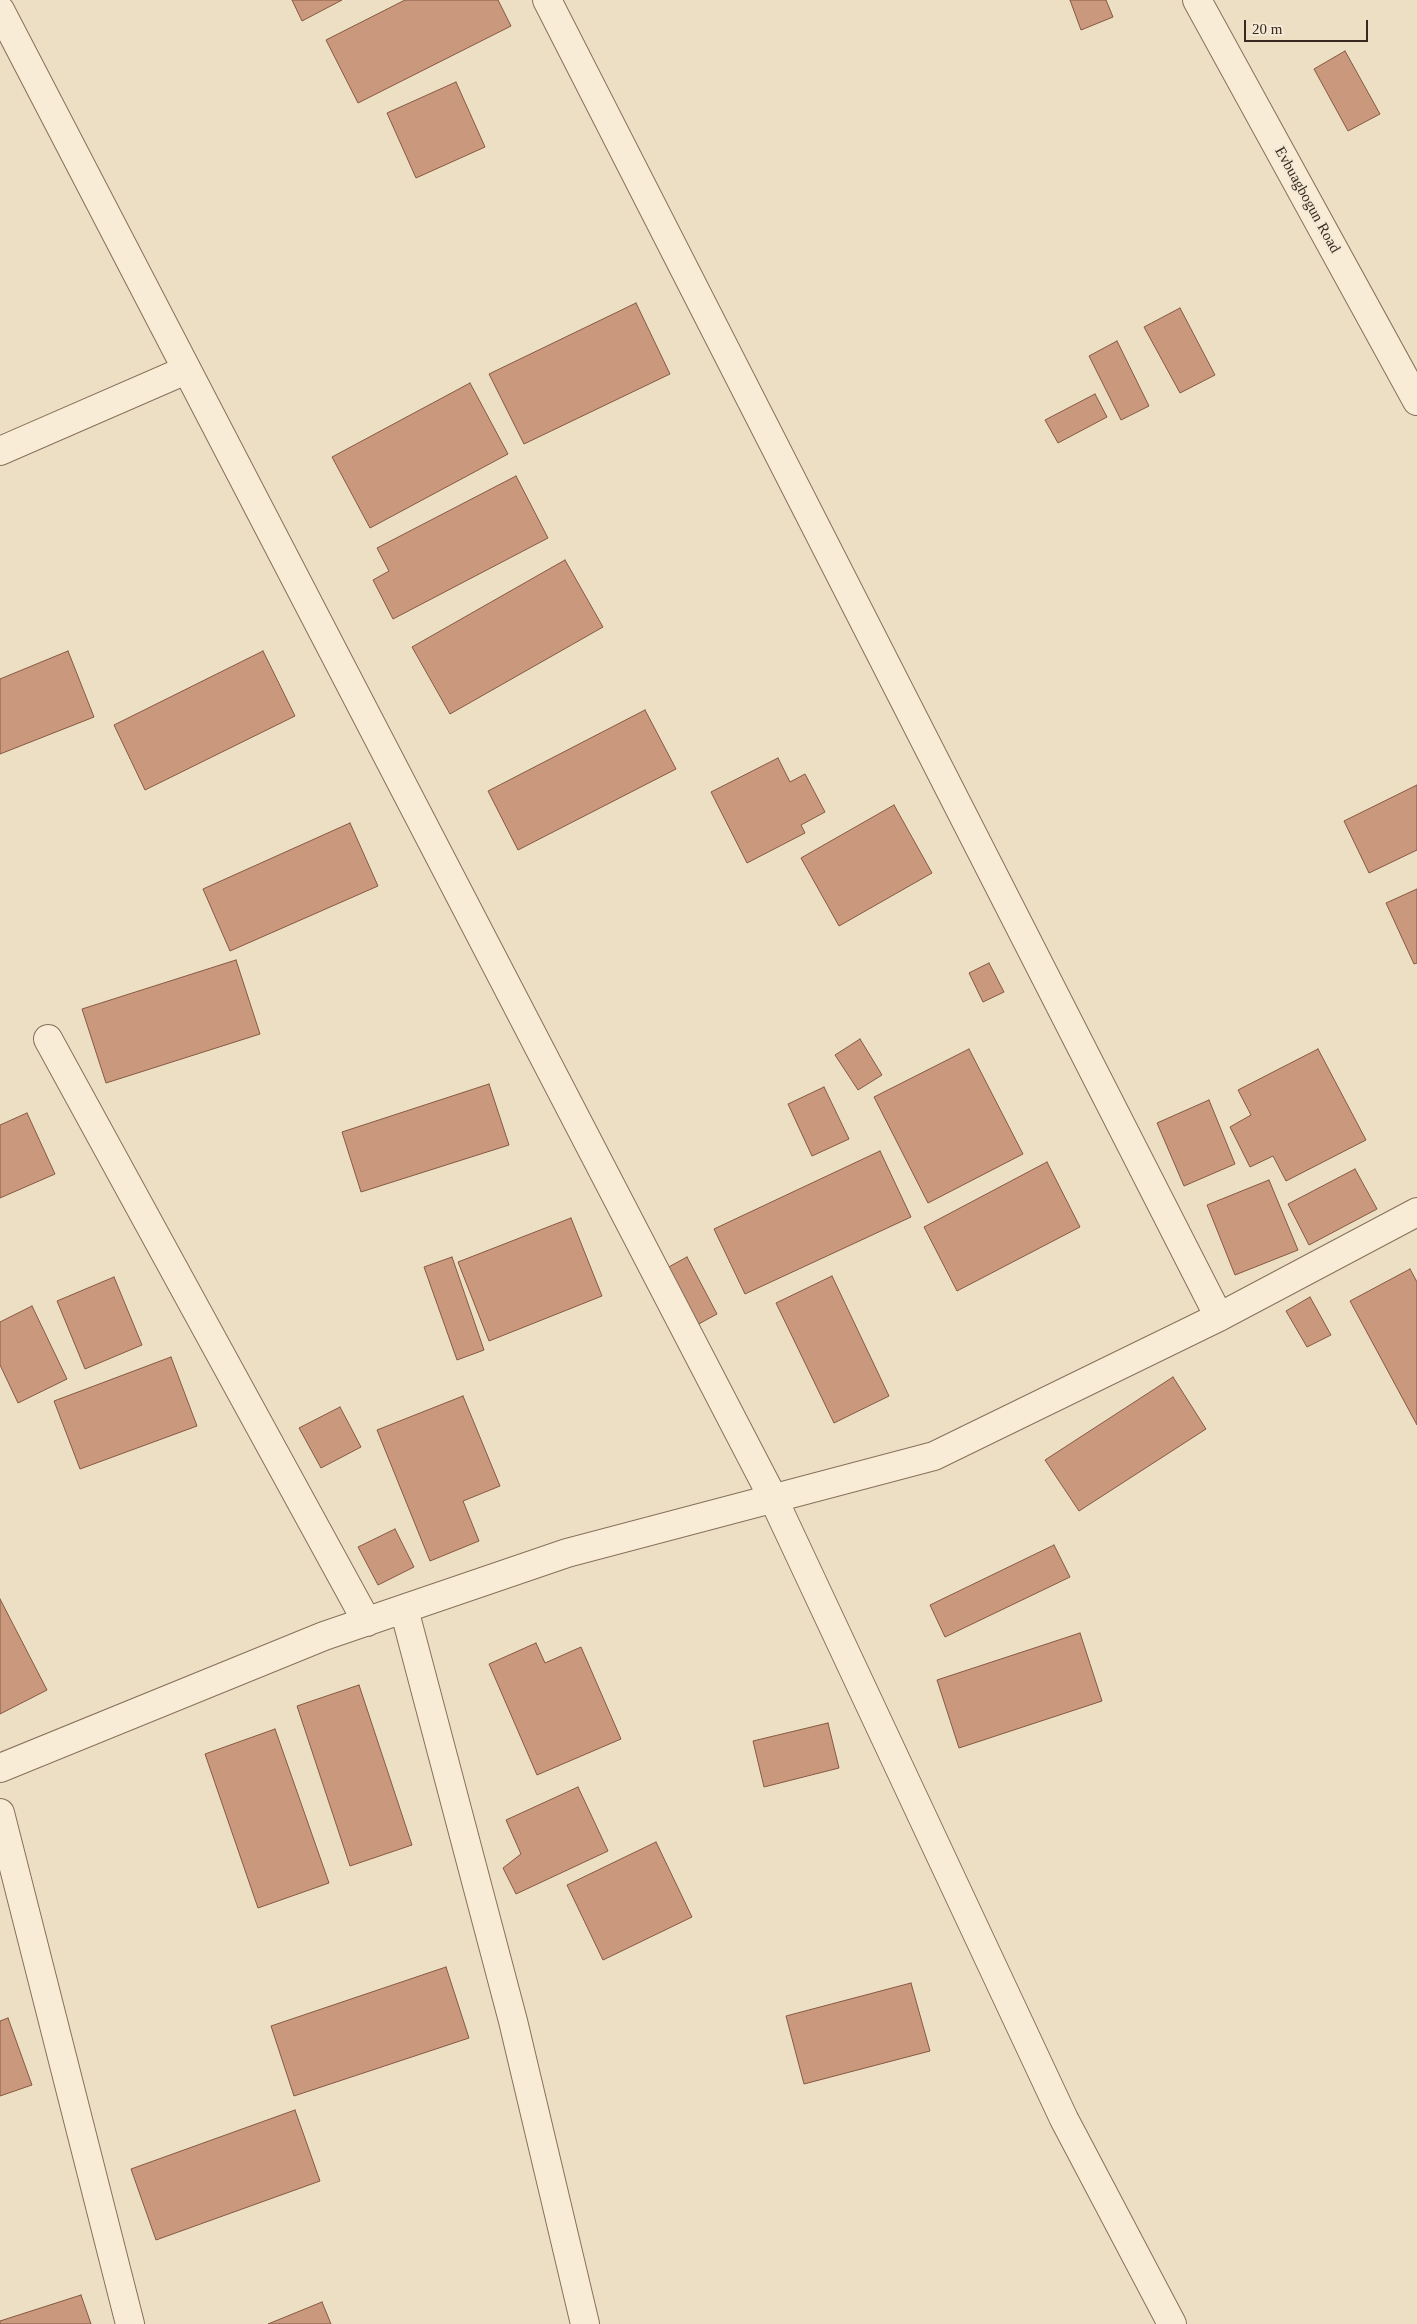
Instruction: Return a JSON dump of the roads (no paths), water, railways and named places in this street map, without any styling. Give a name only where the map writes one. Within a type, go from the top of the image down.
[{"type":"street","points":[[548,0],[1219,1316]]},
{"type":"street","name":"Evbuagbogun Road","points":[[1197,0],[1417,401]]},
{"type":"street","points":[[0,10],[773,1498],[1064,2119],[1172,2324]]},
{"type":"street","points":[[0,451],[186,370]]},
{"type":"street","points":[[48,1039],[367,1622]]},
{"type":"street","points":[[0,1768],[324,1636],[567,1552],[934,1456],[1219,1316],[1417,1212]]},
{"type":"street","points":[[404,1609],[513,2021],[585,2324]]},
{"type":"street","points":[[0,1812],[130,2324]]}]
